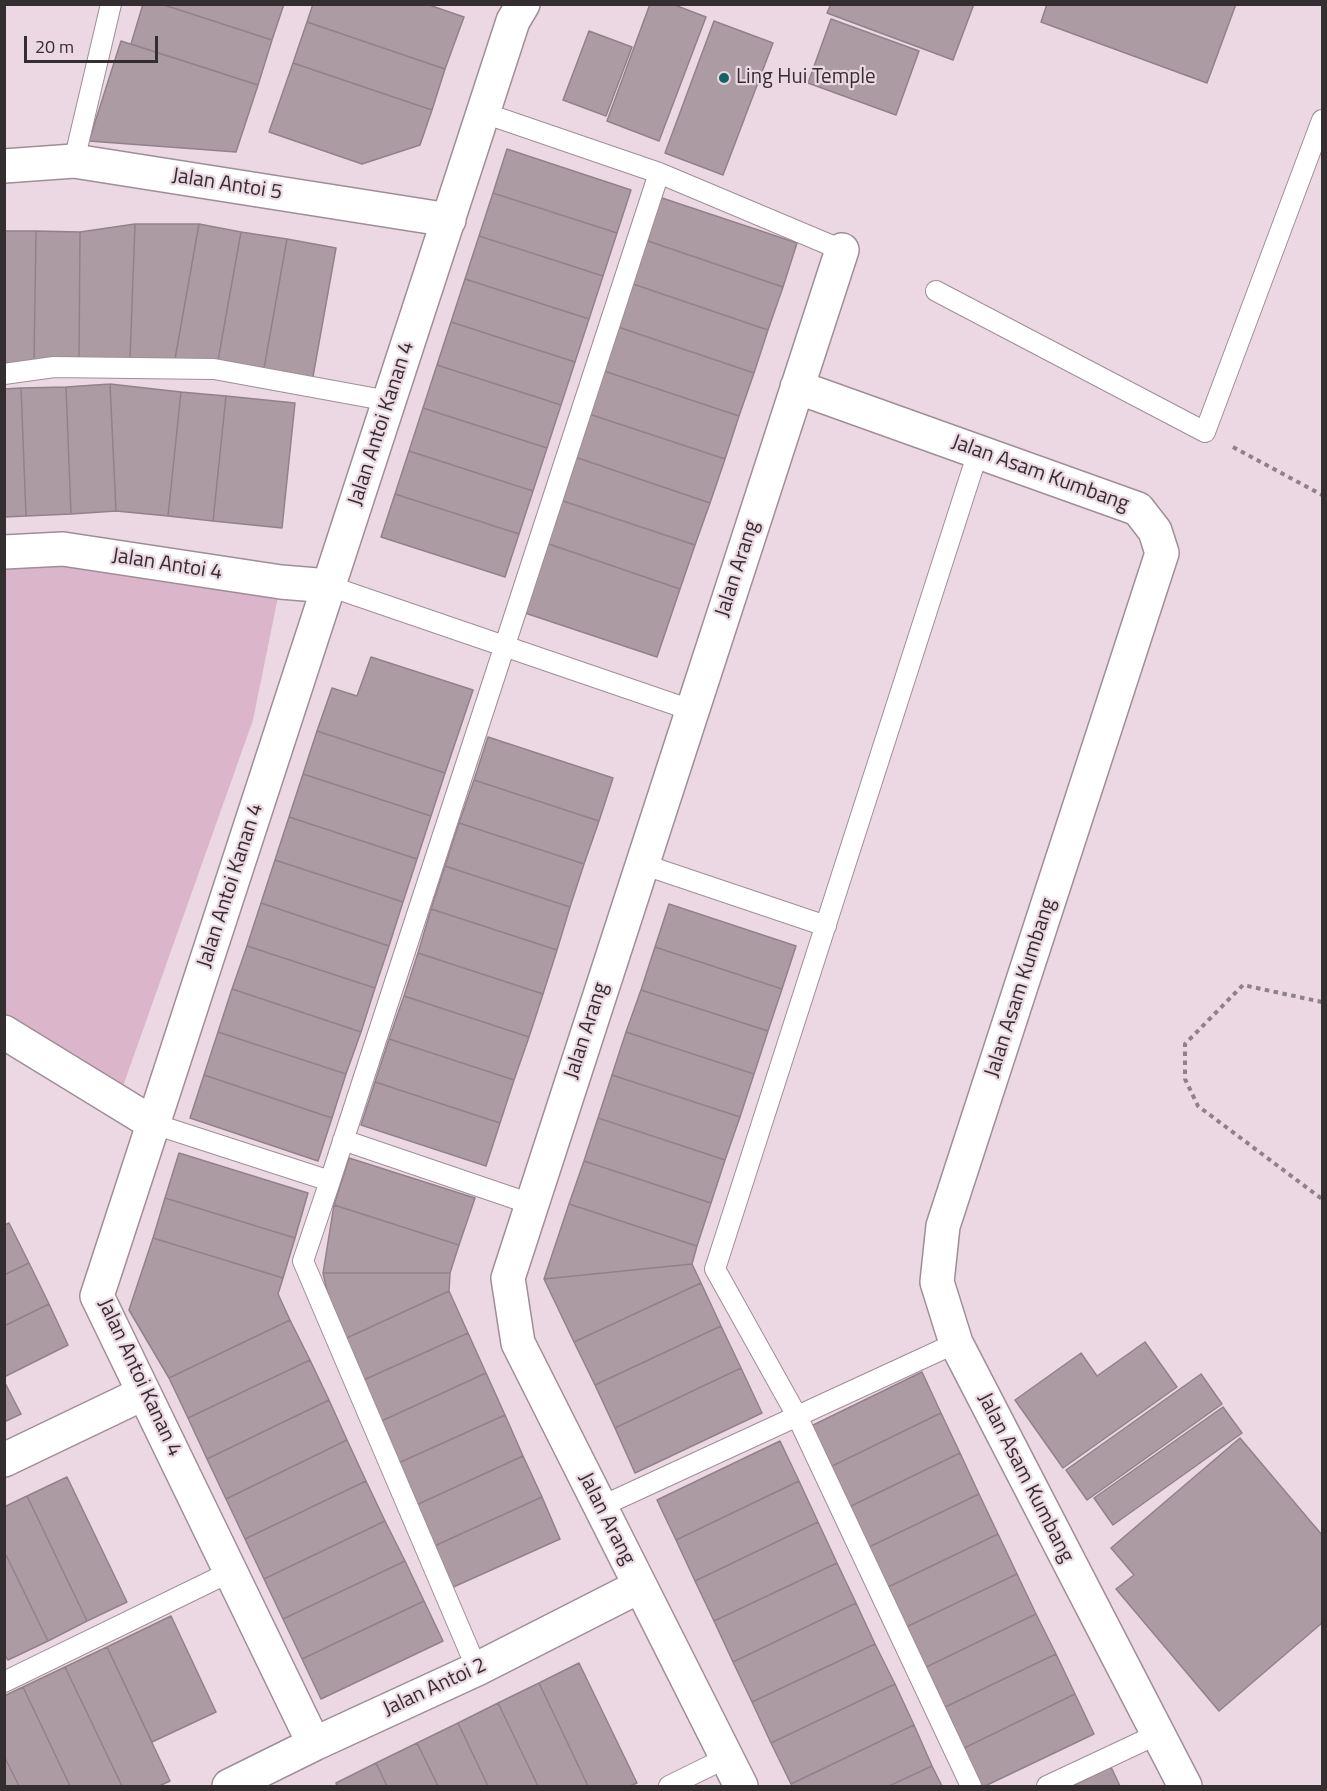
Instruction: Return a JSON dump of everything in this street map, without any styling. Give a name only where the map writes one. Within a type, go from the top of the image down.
[{"type":"street","name":"Jalan Antoi Kanan 4","points":[[314,1744],[97,1296],[513,21],[523,4]]},
{"type":"street","name":"Jalan Antoi 5","points":[[4,166],[74,161],[449,220]]},
{"type":"street","name":"Jalan Arang","points":[[741,1786],[518,1343],[508,1278],[842,250]]},
{"type":"street","name":"Jalan Asam Kumbang","points":[[797,387],[1138,509],[1155,531],[1162,553],[943,1226],[937,1282],[956,1343],[1185,1786]]},
{"type":"street","name":"Jalan Antoi 4","points":[[4,552],[63,549],[281,582],[329,586]]},
{"type":"street","points":[[4,1032],[154,1124]]},
{"type":"street","points":[[4,1460],[144,1393]]},
{"type":"street","name":"Jalan Antoi 2","points":[[229,1786],[477,1669],[640,1586]]},
{"type":"lane","points":[[74,161],[111,4]]},
{"type":"lane","points":[[484,112],[659,173],[842,250]]},
{"type":"lane","points":[[936,291],[1205,432],[1323,120]]},
{"type":"lane","points":[[477,1669],[303,1261],[659,173]]},
{"type":"lane","points":[[4,374],[54,368],[214,369],[389,401]]},
{"type":"lane","points":[[971,1786],[796,1416],[715,1269],[978,452]]},
{"type":"lane","points":[[329,586],[692,710]]},
{"type":"lane","points":[[642,864],[826,926]]},
{"type":"lane","points":[[154,1124],[330,1182]]},
{"type":"lane","points":[[343,1140],[531,1204]]},
{"type":"lane","points":[[600,1507],[956,1343]]},
{"type":"lane","points":[[4,1682],[230,1572]]},
{"type":"lane","points":[[1047,1786],[1158,1734]]},
{"type":"lane","points":[[669,1786],[726,1758]]},
{"type":"path","points":[[1205,432],[1323,495]]},
{"type":"path","points":[[1323,1002],[1243,985],[1185,1044],[1185,1079],[1198,1106],[1323,1199]]},
{"type":"shaded area","points":[[5,552],[281,582],[253,720],[117,1103],[5,1032]]},
{"type":"building","points":[[143,4],[161,4],[272,40],[258,85],[131,44]]},
{"type":"building","points":[[161,4],[284,4],[272,40]]},
{"type":"building","points":[[313,4],[426,4],[464,17],[445,69],[307,22]]},
{"type":"building","points":[[650,4],[672,4],[706,17],[659,141],[607,121]]},
{"type":"building","points":[[831,4],[974,4],[953,60],[827,13]]},
{"type":"building","points":[[1047,4],[1236,4],[1207,83],[1041,22]]},
{"type":"building","points":[[831,19],[919,51],[896,115],[808,83]]},
{"type":"building","points":[[714,21],[773,43],[723,175],[665,153]]},
{"type":"building","points":[[307,22],[445,69],[432,110],[293,63]]},
{"type":"building","points":[[589,31],[632,47],[606,116],[563,100]]},
{"type":"building","points":[[121,41],[258,85],[236,152],[89,141]]},
{"type":"building","points":[[293,63],[432,110],[420,145],[362,164],[269,132]]},
{"type":"building","points":[[507,149],[631,190],[617,233],[493,193]]},
{"type":"building","points":[[493,193],[617,233],[603,276],[479,236]]},
{"type":"building","points":[[659,197],[797,243],[783,287],[645,240]]},
{"type":"building","points":[[135,224],[199,224],[175,359],[130,359]]},
{"type":"building","points":[[135,224],[130,359],[79,358],[80,232]]},
{"type":"building","points":[[199,224],[241,232],[217,366],[175,359]]},
{"type":"building","points":[[4,231],[36,231],[34,363],[4,363]]},
{"type":"building","points":[[36,231],[80,232],[79,358],[34,363]]},
{"type":"building","points":[[241,232],[287,239],[263,374],[217,366]]},
{"type":"building","points":[[479,236],[603,276],[589,319],[465,279]]},
{"type":"building","points":[[287,239],[336,248],[312,382],[263,374]]},
{"type":"building","points":[[645,240],[783,287],[768,330],[630,283]]},
{"type":"building","points":[[465,279],[589,319],[575,362],[451,322]]},
{"type":"building","points":[[630,283],[768,330],[754,373],[615,326]]},
{"type":"building","points":[[451,322],[575,362],[561,405],[437,365]]},
{"type":"building","points":[[615,326],[754,373],[739,416],[601,370]]},
{"type":"building","points":[[437,365],[561,405],[547,448],[423,408]]},
{"type":"building","points":[[601,370],[739,416],[725,459],[586,413]]},
{"type":"building","points":[[110,384],[116,511],[71,514],[66,387]]},
{"type":"building","points":[[110,384],[181,392],[168,516],[116,511]]},
{"type":"building","points":[[66,387],[71,514],[26,516],[21,388]]},
{"type":"building","points":[[21,388],[26,516],[4,517],[4,389]]},
{"type":"building","points":[[181,392],[226,396],[213,521],[168,516]]},
{"type":"building","points":[[226,396],[295,403],[282,528],[213,521]]},
{"type":"building","points":[[423,408],[547,448],[533,491],[409,451]]},
{"type":"building","points":[[586,413],[725,459],[710,503],[572,456]]},
{"type":"building","points":[[409,451],[533,491],[519,534],[395,494]]},
{"type":"building","points":[[572,456],[710,503],[695,545],[557,499]]},
{"type":"building","points":[[395,494],[519,534],[505,577],[381,537]]},
{"type":"building","points":[[557,499],[695,545],[680,589],[543,542]]},
{"type":"building","points":[[543,542],[680,589],[657,657],[519,611]]},
{"type":"building","points":[[371,657],[473,690],[445,773],[317,731],[332,688],[357,696]]},
{"type":"building","points":[[317,731],[445,773],[431,816],[303,774]]},
{"type":"building","points":[[488,737],[613,778],[599,821],[474,780]]},
{"type":"building","points":[[303,774],[431,816],[417,859],[289,817]]},
{"type":"building","points":[[474,780],[599,821],[584,864],[459,823]]},
{"type":"building","points":[[289,817],[417,859],[403,902],[275,860]]},
{"type":"building","points":[[459,823],[584,864],[570,907],[445,866]]},
{"type":"building","points":[[275,860],[403,902],[389,946],[261,903]]},
{"type":"building","points":[[445,866],[570,907],[557,950],[431,909]]},
{"type":"building","points":[[261,903],[389,946],[375,988],[247,946]]},
{"type":"building","points":[[669,904],[796,946],[782,989],[655,947]]},
{"type":"building","points":[[431,909],[557,950],[543,994],[418,953]]},
{"type":"building","points":[[247,946],[375,988],[361,1032],[232,989]]},
{"type":"building","points":[[655,947],[782,989],[768,1031],[641,990]]},
{"type":"building","points":[[418,953],[543,994],[529,1037],[404,996]]},
{"type":"building","points":[[232,989],[361,1032],[346,1074],[218,1032]]},
{"type":"building","points":[[641,990],[768,1031],[754,1074],[626,1032]]},
{"type":"building","points":[[404,996],[529,1037],[514,1080],[389,1039]]},
{"type":"building","points":[[218,1032],[346,1074],[332,1118],[204,1075]]},
{"type":"building","points":[[626,1032],[754,1074],[740,1117],[612,1075]]},
{"type":"building","points":[[389,1039],[514,1080],[500,1123],[375,1082]]},
{"type":"building","points":[[204,1075],[332,1118],[318,1161],[190,1118]]},
{"type":"building","points":[[612,1075],[740,1117],[725,1160],[598,1118]]},
{"type":"building","points":[[375,1082],[500,1123],[486,1166],[361,1125]]},
{"type":"building","points":[[598,1118],[725,1160],[711,1203],[584,1161]]},
{"type":"building","points":[[179,1153],[308,1193],[295,1238],[165,1198]]},
{"type":"building","points":[[349,1158],[475,1198],[459,1245],[334,1205]]},
{"type":"building","points":[[584,1161],[711,1203],[697,1246],[569,1204]]},
{"type":"building","points":[[165,1198],[295,1238],[283,1278],[153,1238]]},
{"type":"building","points":[[569,1204],[697,1246],[692,1264],[544,1279]]},
{"type":"building","points":[[334,1205],[459,1245],[450,1273],[323,1273]]},
{"type":"building","points":[[9,1223],[29,1263],[4,1275],[4,1225]]},
{"type":"building","points":[[153,1238],[283,1278],[278,1294],[290,1320],[169,1378],[129,1310]]},
{"type":"building","points":[[29,1263],[49,1304],[4,1326],[4,1275]]},
{"type":"building","points":[[692,1264],[701,1283],[574,1342],[544,1279]]},
{"type":"building","points":[[323,1273],[450,1273],[449,1291],[338,1342]]},
{"type":"building","points":[[701,1283],[721,1326],[595,1385],[574,1342]]},
{"type":"building","points":[[449,1291],[468,1333],[357,1383],[338,1342]]},
{"type":"building","points":[[49,1304],[68,1345],[4,1377],[4,1326]]},
{"type":"building","points":[[290,1320],[310,1360],[188,1418],[169,1378]]},
{"type":"building","points":[[721,1326],[741,1368],[615,1428],[595,1385]]},
{"type":"building","points":[[468,1333],[486,1373],[375,1424],[357,1383]]},
{"type":"building","points":[[1145,1342],[1177,1387],[1063,1468],[1015,1400],[1081,1353],[1097,1376]]},
{"type":"building","points":[[310,1360],[329,1400],[207,1459],[188,1418]]},
{"type":"building","points":[[741,1368],[762,1413],[635,1473],[615,1428]]},
{"type":"building","points":[[922,1372],[941,1413],[824,1470],[805,1429]]},
{"type":"building","points":[[486,1373],[505,1415],[394,1465],[375,1424]]},
{"type":"building","points":[[1201,1374],[1222,1404],[1087,1500],[1066,1470]]},
{"type":"building","points":[[4,1381],[21,1414],[4,1422]]},
{"type":"building","points":[[329,1400],[347,1440],[226,1499],[207,1459]]},
{"type":"building","points":[[1223,1407],[1242,1433],[1113,1525],[1094,1498]]},
{"type":"building","points":[[941,1413],[960,1453],[843,1510],[824,1470]]},
{"type":"building","points":[[505,1415],[523,1456],[412,1507],[394,1465]]},
{"type":"building","points":[[1240,1438],[1322,1535],[1322,1623],[1219,1711],[1116,1589],[1134,1575],[1111,1548]]},
{"type":"building","points":[[347,1440],[366,1481],[245,1539],[226,1499]]},
{"type":"building","points":[[780,1441],[799,1481],[676,1540],[657,1500]]},
{"type":"building","points":[[960,1453],[979,1494],[863,1550],[843,1510]]},
{"type":"building","points":[[523,1456],[542,1497],[430,1548],[412,1507]]},
{"type":"building","points":[[67,1477],[127,1602],[87,1621],[27,1496]]},
{"type":"building","points":[[366,1481],[385,1521],[264,1579],[245,1539]]},
{"type":"building","points":[[799,1481],[818,1522],[695,1581],[676,1540]]},
{"type":"building","points":[[979,1494],[998,1534],[882,1590],[863,1550]]},
{"type":"building","points":[[27,1496],[87,1621],[48,1641],[4,1551],[4,1507]]},
{"type":"building","points":[[542,1497],[560,1539],[449,1589],[430,1548]]},
{"type":"building","points":[[385,1521],[405,1561],[283,1619],[264,1579]]},
{"type":"building","points":[[818,1522],[837,1563],[714,1621],[695,1581]]},
{"type":"building","points":[[998,1534],[1017,1574],[900,1630],[882,1590]]},
{"type":"building","points":[[4,1551],[48,1641],[8,1660],[4,1654]]},
{"type":"building","points":[[405,1561],[424,1601],[302,1659],[283,1619]]},
{"type":"building","points":[[837,1563],[856,1603],[733,1662],[714,1621]]},
{"type":"building","points":[[1017,1574],[1036,1614],[920,1670],[900,1630]]},
{"type":"building","points":[[424,1601],[443,1641],[321,1699],[302,1659]]},
{"type":"building","points":[[856,1603],[875,1644],[752,1702],[733,1662]]},
{"type":"building","points":[[1036,1614],[1056,1654],[939,1710],[920,1670]]},
{"type":"building","points":[[171,1616],[216,1712],[152,1742],[107,1647]]},
{"type":"building","points":[[875,1644],[895,1684],[771,1743],[752,1702]]},
{"type":"building","points":[[107,1647],[170,1781],[159,1786],[122,1786],[65,1667]]},
{"type":"building","points":[[1056,1654],[1075,1694],[958,1751],[939,1710]]},
{"type":"building","points":[[579,1663],[637,1783],[630,1786],[588,1786],[539,1683]]},
{"type":"building","points":[[65,1667],[122,1786],[70,1786],[23,1687]]},
{"type":"building","points":[[539,1683],[588,1786],[538,1786],[498,1703]]},
{"type":"building","points":[[895,1684],[914,1725],[791,1784],[771,1743]]},
{"type":"building","points":[[23,1687],[70,1786],[19,1786],[4,1756],[4,1696]]},
{"type":"building","points":[[1075,1694],[1094,1734],[985,1786],[975,1786],[958,1751]]},
{"type":"building","points":[[498,1703],[538,1786],[488,1786],[458,1723]]},
{"type":"building","points":[[458,1723],[488,1786],[438,1786],[417,1743]]},
{"type":"building","points":[[914,1725],[932,1766],[889,1786],[792,1786],[791,1784]]},
{"type":"building","points":[[417,1743],[438,1786],[387,1786],[376,1763]]},
{"type":"building","points":[[4,1756],[19,1786],[4,1786]]},
{"type":"building","points":[[376,1763],[387,1786],[337,1786],[336,1783]]},
{"type":"building","points":[[932,1766],[942,1786],[889,1786]]},
{"type":"building","points":[[1111,1767],[1120,1786],[1072,1786]]},
{"type":"place","name":"Ling Hui Temple","points":[[724,78]]}]
